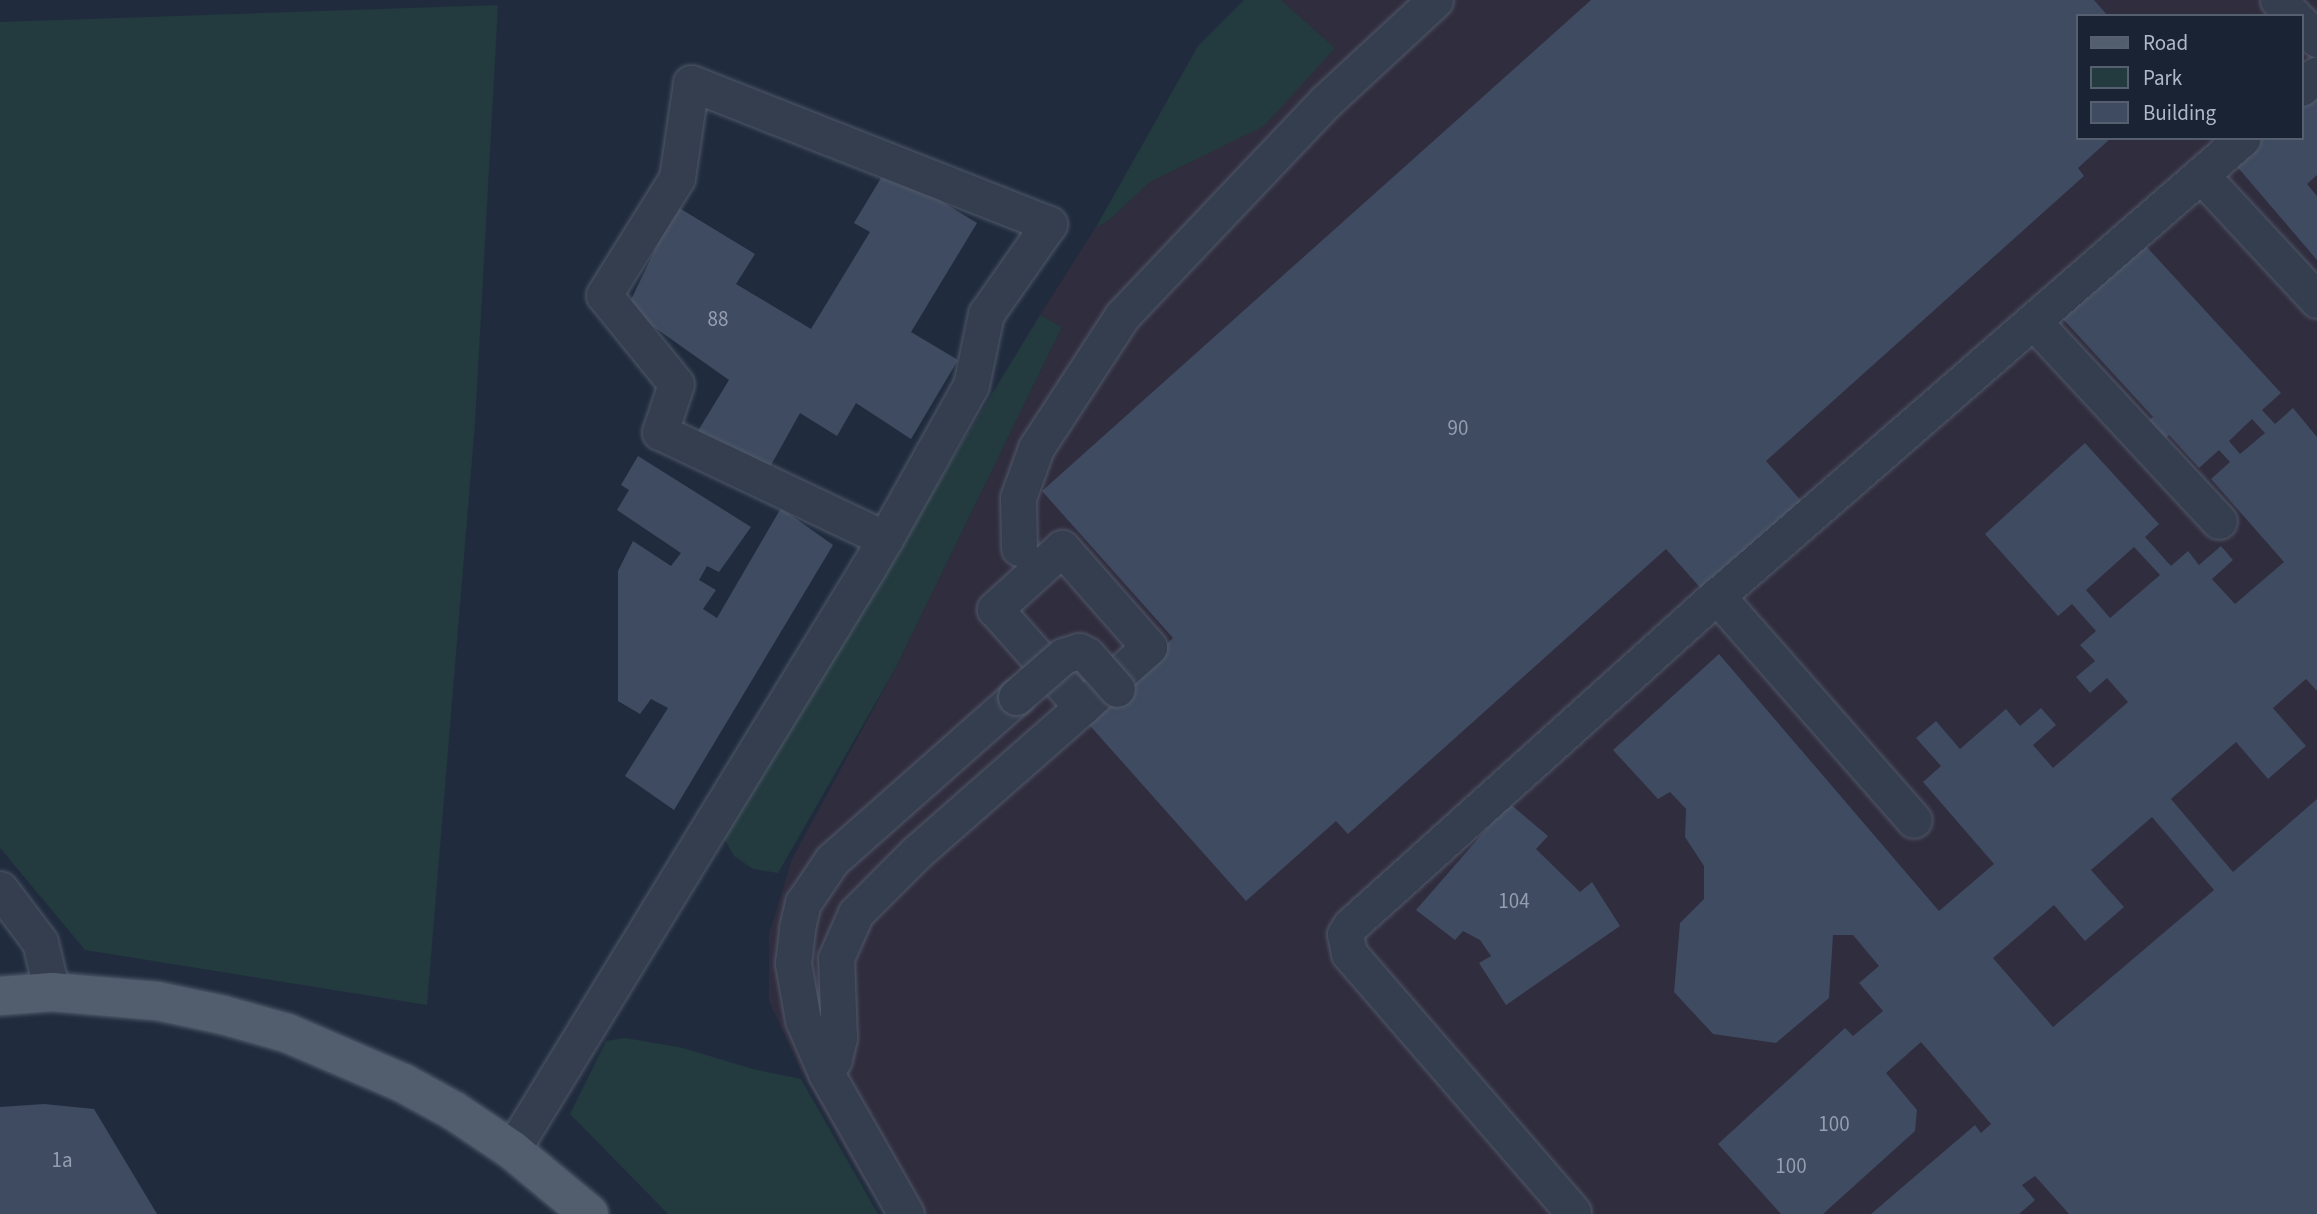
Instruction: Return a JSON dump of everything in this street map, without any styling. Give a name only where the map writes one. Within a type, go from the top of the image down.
[{"type":"main road","points":[[0,996],[52,992],[157,1002],[223,1015],[287,1033],[403,1083],[512,1150],[589,1214]]},
{"type":"street","points":[[1019,548],[1018,498],[1036,448],[1122,316],[1325,103],[1435,0]]},
{"type":"street","points":[[2278,0],[2292,14]]},
{"type":"street","points":[[2303,25],[2317,39]]},
{"type":"street","points":[[2303,86],[2317,74]]},
{"type":"street","points":[[512,1150],[885,539],[971,385],[986,314],[1049,223],[691,83],[677,178],[604,295],[676,384],[660,432],[885,539]]},
{"type":"street","points":[[1573,1213],[1349,953],[1345,934],[1351,925],[1717,596],[2241,140]]},
{"type":"street","points":[[2201,175],[2317,299]]},
{"type":"street","points":[[2033,321],[2218,521]]},
{"type":"street","points":[[826,1073],[834,1059],[839,1038],[836,958],[856,913],[917,852],[1082,707],[1149,646],[1062,548],[995,609],[1082,707]]},
{"type":"street","points":[[1717,596],[1914,820]]},
{"type":"street","points":[[906,1214],[826,1073],[803,1020],[793,962],[796,928],[803,903],[832,860],[1063,656],[1079,651],[1087,654],[1117,689]]},
{"type":"street","points":[[0,888],[40,942],[52,992]]},
{"type":"shaded area","points":[[1281,0],[2317,0],[2317,1214],[888,1214],[857,1170],[801,1070],[769,1001],[769,934],[792,859],[895,669],[1062,327],[1040,315],[1096,227],[1108,221],[1150,182],[1180,166],[1335,48]]},
{"type":"green space","points":[[1244,0],[1281,0],[1335,48],[1264,126],[1150,182],[1108,221],[1096,227],[1198,46]]},
{"type":"green space","points":[[498,5],[475,423],[427,1005],[85,950],[0,848],[0,22]]},
{"type":"green space","points":[[1040,315],[1062,327],[895,669],[778,873],[753,869],[734,856],[723,836]]},
{"type":"green space","points":[[625,1038],[683,1048],[753,1069],[801,1079],[878,1214],[668,1214],[570,1114],[606,1041]]},
{"type":"building","points":[[1591,0],[2094,0],[2106,14],[2076,14],[2076,140],[2109,140],[2078,168],[2084,176],[1766,461],[1804,504],[1704,592],[1666,549],[1348,834],[1336,821],[1246,901],[1084,719],[1173,638],[1042,491]]},
{"type":"building","points":[[2317,91],[2317,175],[2307,184],[2317,196],[2317,260],[2234,163],[2261,140],[2303,140],[2303,103]]},
{"type":"building","points":[[887,168],[977,223],[911,332],[958,360],[911,439],[856,403],[837,436],[800,413],[766,474],[693,439],[729,380],[627,308],[676,206],[755,254],[736,284],[811,329],[870,232],[854,223]]},
{"type":"building","points":[[2144,244],[2281,393],[2262,410],[2275,424],[2293,408],[2317,437],[2317,691],[2306,679],[2273,708],[2306,746],[2268,779],[2236,742],[2171,799],[2233,872],[2317,799],[2317,1214],[2069,1214],[2035,1176],[2022,1185],[2035,1200],[2019,1214],[1871,1214],[1975,1125],[1981,1133],[1991,1124],[1921,1042],[1886,1073],[1917,1110],[1915,1131],[1823,1214],[1781,1214],[1718,1144],[1845,1028],[1853,1036],[1883,1011],[1859,983],[1879,966],[1853,935],[1833,935],[1829,998],[1776,1043],[1713,1034],[1674,992],[1680,923],[1704,899],[1704,866],[1685,837],[1686,809],[1670,792],[1658,799],[1613,750],[1719,654],[1939,911],[1994,864],[1923,782],[1941,766],[1916,738],[1936,721],[1960,749],[2006,709],[2020,726],[2041,708],[2056,725],[2033,745],[2053,768],[2128,702],[2107,678],[2090,693],[2076,677],[2095,661],[2080,645],[2096,631],[2072,604],[2058,616],[1985,534],[2085,443],[2159,524],[2145,537],[2171,566],[2188,551],[2199,565],[2221,546],[2233,560],[2212,579],[2235,604],[2284,562],[2211,479],[2230,462],[2219,450],[2199,468],[2169,435],[2162,442],[2145,424],[2153,417],[2063,319]],"holes":[[[2252,419],[2265,433],[2240,454],[2229,441]],[[2134,547],[2160,575],[2110,618],[2086,590]],[[2152,817],[2214,890],[2053,1027],[1993,958],[2054,905],[2085,941],[2124,907],[2091,870]]]},
{"type":"building","points":[[638,456],[751,527],[719,572],[707,566],[699,580],[716,590],[703,609],[717,618],[781,508],[833,545],[674,810],[625,776],[668,708],[651,699],[640,714],[618,701],[618,571],[633,541],[671,566],[681,553],[617,510],[629,490],[621,485]]},
{"type":"building","points":[[1509,803],[1548,836],[1536,849],[1580,892],[1592,882],[1620,926],[1506,1005],[1479,963],[1491,956],[1480,940],[1463,931],[1455,940],[1416,910]]},
{"type":"building","points":[[44,1104],[94,1109],[157,1214],[0,1214],[0,1107]]}]
